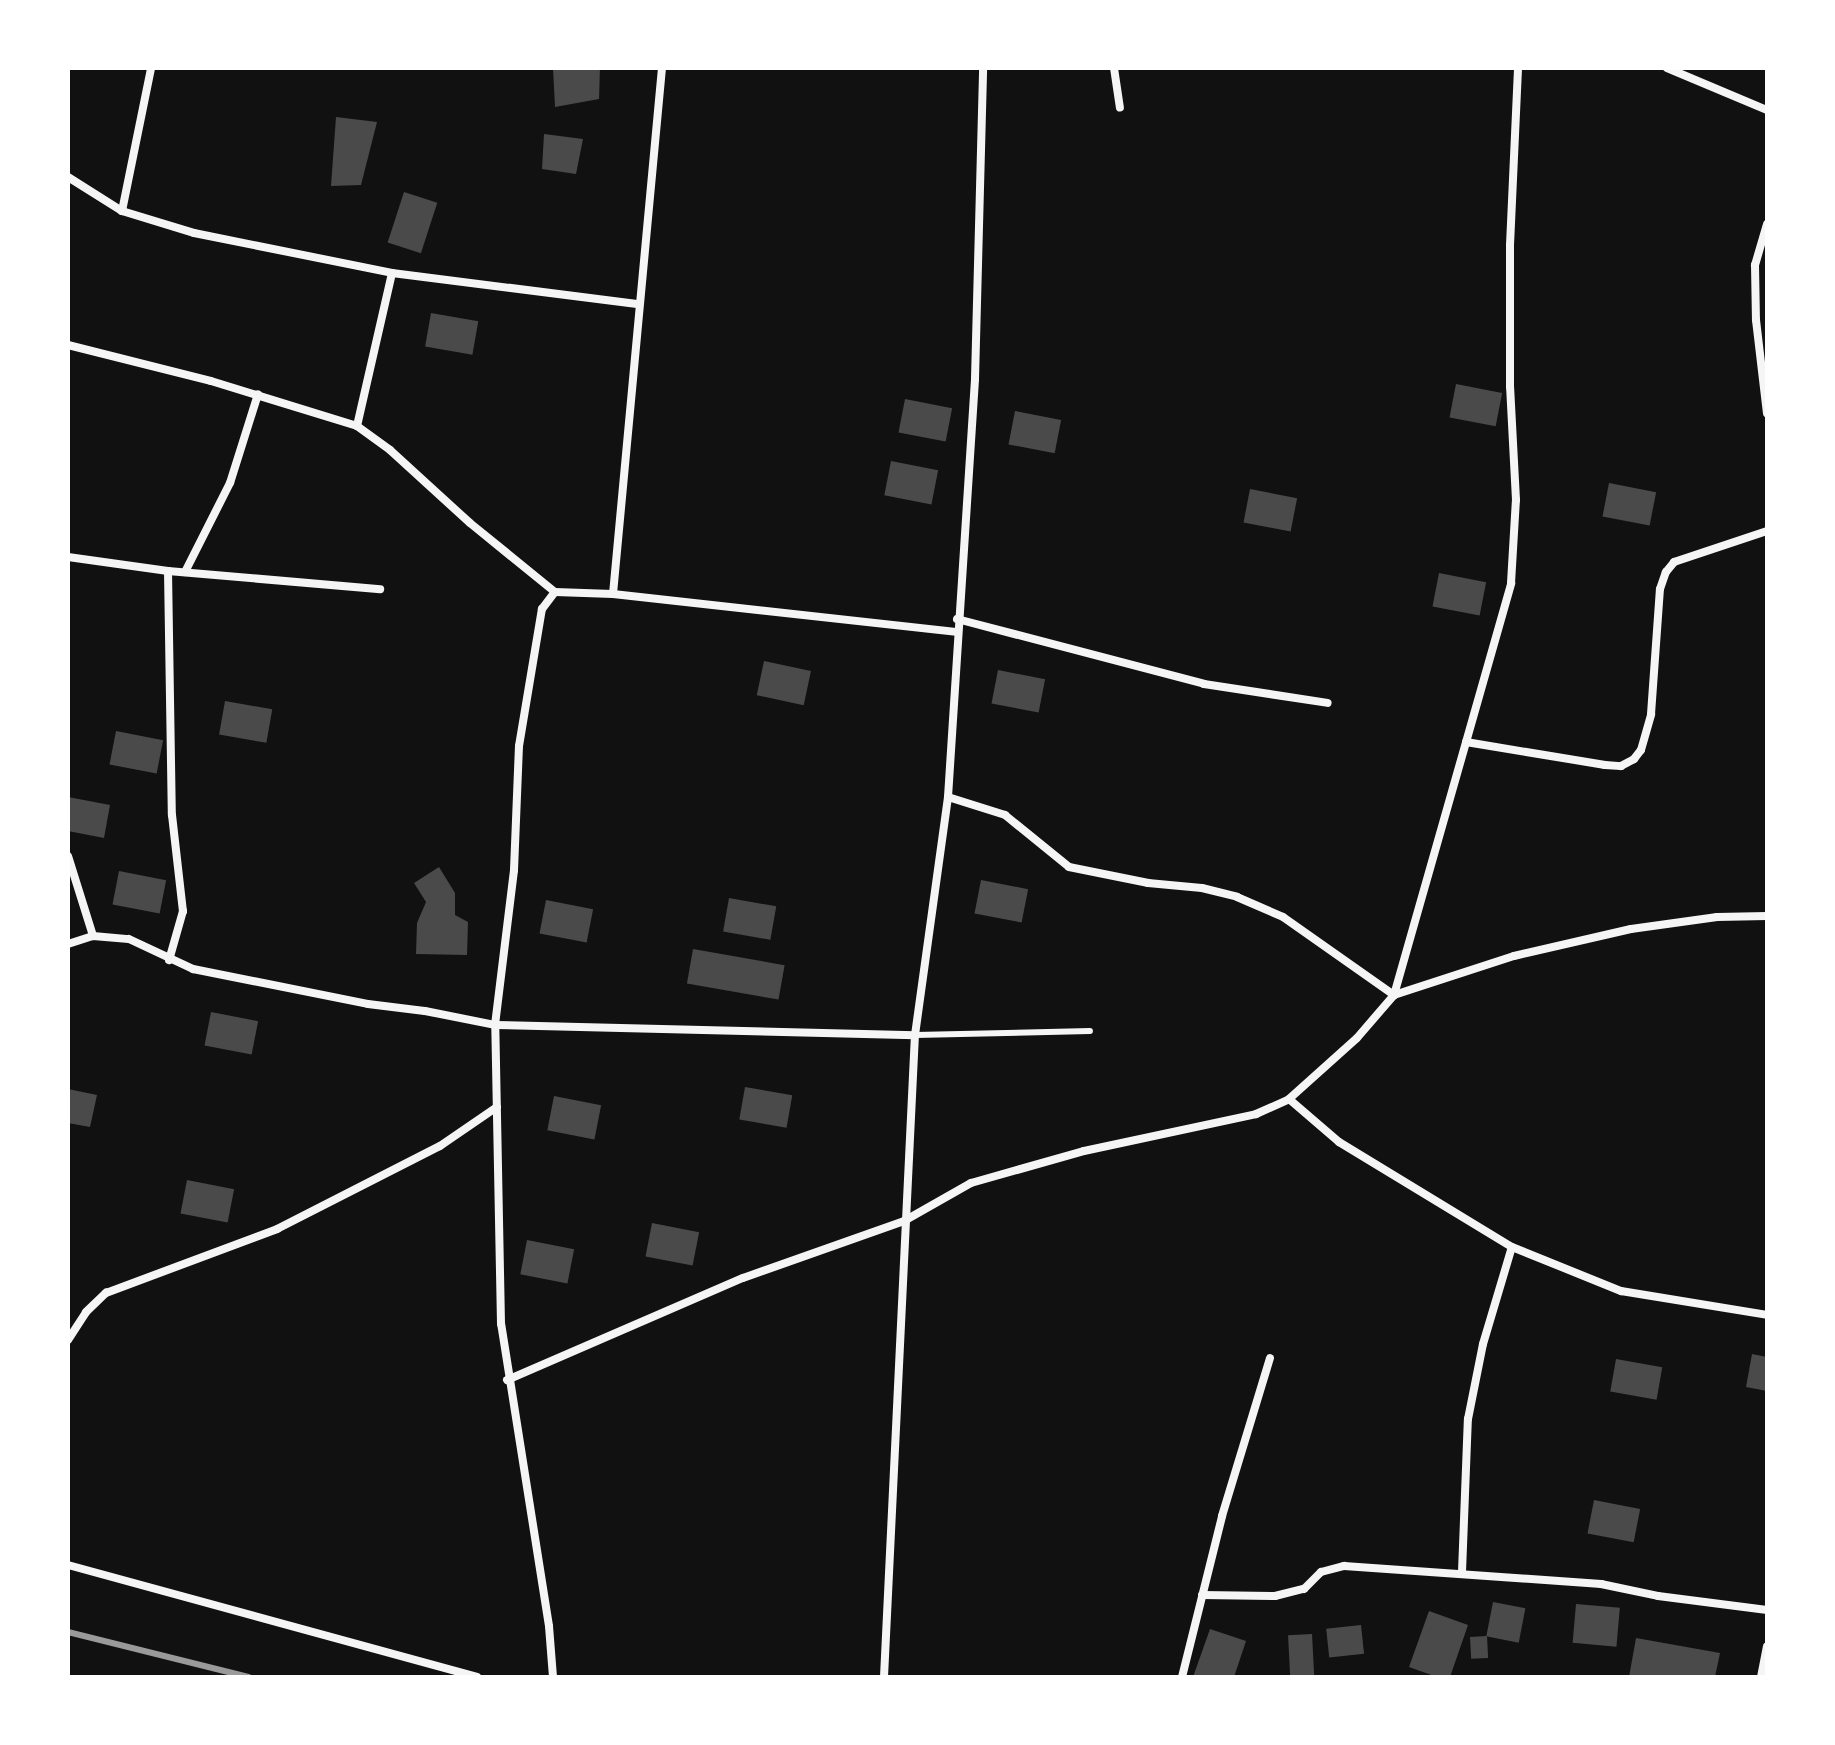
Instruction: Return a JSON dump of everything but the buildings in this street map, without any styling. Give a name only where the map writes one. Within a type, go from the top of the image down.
[{"type":"street","points":[[122,211],[151,68]]},
{"type":"street","points":[[613,594],[662,68]]},
{"type":"street","points":[[884,1677],[915,1035],[948,797],[956,632],[975,379],[983,68]]},
{"type":"street","points":[[1114,68],[1120,108]]},
{"type":"street","points":[[507,1380],[743,1278],[904,1221],[971,1183],[1084,1151],[1256,1114],[1289,1099],[1357,1038],[1394,995],[1511,583],[1516,500],[1510,387],[1510,245],[1518,68]]},
{"type":"street","points":[[1667,68],[1767,110]]},
{"type":"street","points":[[68,177],[122,211],[194,233],[392,273],[639,304]]},
{"type":"street","points":[[1767,224],[1755,265],[1756,320],[1767,413]]},
{"type":"street","points":[[357,426],[392,273]]},
{"type":"street","points":[[68,345],[258,394],[357,426],[390,450],[470,523],[555,592],[613,594],[956,632]]},
{"type":"street","points":[[185,572],[230,483],[258,394]]},
{"type":"street","points":[[1466,742],[1605,765],[1621,766],[1634,759],[1641,750],[1651,714],[1660,589],[1666,572],[1674,562],[1767,531]]},
{"type":"street","points":[[68,557],[168,571],[380,589]]},
{"type":"street","points":[[168,571],[172,815],[183,911],[169,960]]},
{"type":"street","points":[[553,1677],[549,1626],[507,1380],[501,1324],[495,1025],[514,870],[519,746],[536,630],[542,609],[555,592]]},
{"type":"street","points":[[957,619],[1204,684],[1328,703]]},
{"type":"street","points":[[948,797],[1005,815],[1069,867],[1133,881],[1202,888],[1283,917],[1394,995]]},
{"type":"street","points":[[68,856],[93,936]]},
{"type":"street","points":[[1394,995],[1514,956],[1631,929],[1717,917],[1767,916]]},
{"type":"street","points":[[68,944],[93,936],[129,939],[169,960],[255,983],[495,1025],[915,1035]]},
{"type":"street","points":[[1289,1099],[1339,1142],[1512,1247],[1621,1291],[1767,1315]]},
{"type":"street","points":[[68,1340],[86,1312],[106,1293],[277,1229],[440,1146],[497,1107]]},
{"type":"street","points":[[1462,1572],[1468,1419],[1483,1344],[1512,1247]]},
{"type":"street","points":[[1182,1677],[1202,1595],[1270,1358]]},
{"type":"street","points":[[68,1565],[477,1677]]},
{"type":"street","points":[[1202,1595],[1275,1596],[1304,1589],[1321,1572],[1344,1566],[1601,1584],[1658,1596],[1767,1610]]},
{"type":"street","points":[[1761,1677],[1767,1647]]},
{"type":"lane","points":[[915,1035],[1090,1031]]},
{"type":"railway","points":[[68,1632],[248,1677]]}]
